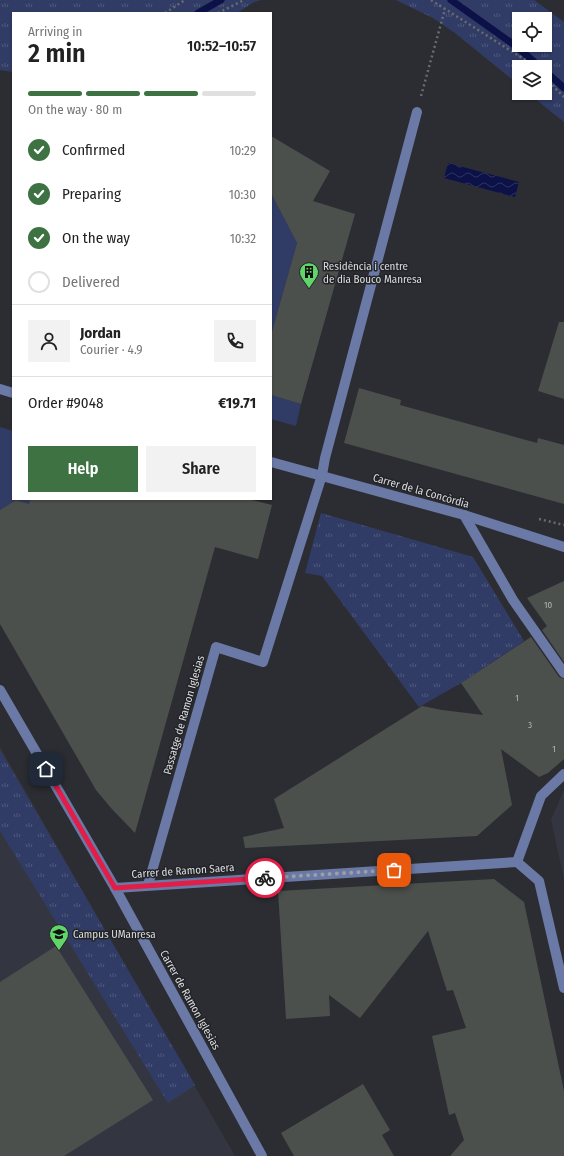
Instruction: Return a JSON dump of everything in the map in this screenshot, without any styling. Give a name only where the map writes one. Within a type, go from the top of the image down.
[{"type":"street","points":[[322,475],[325,458],[417,112]]},
{"type":"street","points":[[0,389],[12,393]]},
{"type":"street","name":"Carrer de la Concòrdia","points":[[272,462],[464,515],[564,547]]},
{"type":"street","name":"Passatge de Ramon Iglesias","points":[[148,886],[216,647],[263,662],[322,475]]},
{"type":"street","points":[[464,515],[513,600],[564,673]]},
{"type":"street","name":"Carrer de Ramon Iglesias","points":[[0,690],[115,888],[262,1156]]},
{"type":"street","points":[[564,774],[541,796],[517,862],[539,881],[564,988]]},
{"type":"street","name":"Carrer de Ramon Saera","points":[[115,888],[517,862]]},
{"type":"path","points":[[167,12],[185,0]]},
{"type":"path","points":[[220,12],[244,0]]},
{"type":"path","points":[[431,0],[525,60]]},
{"type":"path","points":[[417,112],[445,9]]},
{"type":"path","points":[[552,85],[564,97]]},
{"type":"shaded area","name":"Campus UManresa","points":[[0,747],[235,1156],[0,1156]]},
{"type":"shaded area","points":[[564,790],[564,879],[551,820]]},
{"type":"green space","points":[[0,0],[261,0],[254,2],[239,12],[12,12],[12,72],[0,70]]},
{"type":"green space","points":[[396,0],[534,0],[550,12],[512,12],[512,52],[552,52],[552,13],[564,22],[564,122],[537,100],[552,100],[552,60],[512,60],[512,79],[455,33],[433,18]]},
{"type":"green space","points":[[272,195],[297,243],[272,331]]},
{"type":"green space","points":[[272,395],[301,404],[296,426],[272,419]]},
{"type":"green space","points":[[0,427],[12,431],[12,500],[16,500],[0,510]]},
{"type":"green space","points":[[16,500],[30,500],[29,504]]},
{"type":"green space","points":[[321,513],[473,557],[524,641],[461,683],[419,707],[322,576],[305,573]]},
{"type":"green space","points":[[0,750],[195,1085],[168,1103],[0,831]]},
{"type":"water","points":[[448,163],[519,182],[515,197],[444,178]]},
{"type":"building","name":"Residència i centre de dia Bouco Manresa","points":[[272,137],[330,171],[313,201],[355,214],[301,404],[272,395],[272,331],[297,243],[272,195]]},
{"type":"building","points":[[559,322],[564,322],[564,399],[538,391]]},
{"type":"building","points":[[359,388],[401,400],[400,405],[537,443],[538,438],[564,445],[564,504],[344,443]]},
{"type":"building","points":[[16,500],[29,504],[30,500],[252,500],[272,505],[258,559],[215,547],[135,833],[96,790],[0,624],[0,510]]},
{"type":"building","points":[[564,581],[564,662],[542,630],[547,626],[527,598]]},
{"type":"building","points":[[531,637],[559,677],[564,679],[564,759],[548,773],[539,777],[501,749],[512,805],[477,836],[245,848],[243,837],[284,828],[274,799],[422,706],[483,715],[461,683]]},
{"type":"building","points":[[494,879],[524,902],[564,1091],[564,1156],[450,1156],[464,1140],[455,1113],[449,1115],[432,1036],[466,1028],[453,990],[447,991],[428,931],[360,1018],[329,995],[330,1016],[286,1019],[278,891]]},
{"type":"building","points":[[56,946],[153,1100],[64,1156],[0,1156],[0,982]]},
{"type":"building","points":[[363,1084],[390,1130],[382,1135],[394,1156],[294,1156],[281,1133]]},
{"type":"waterway","points":[[200,12],[221,0]]},
{"type":"waterway","points":[[451,0],[517,47],[532,60]]},
{"type":"waterway","points":[[552,77],[564,88]]},
{"type":"way so far","points":[[265,878],[394,870]]},
{"type":"place","name":"Residència i centre de dia Bouco Manresa","points":[[309,289]]},
{"type":"place","name":"Campus UManresa","points":[[59,951]]},
{"type":"route","points":[[46,769],[115,888],[265,878]]}]
